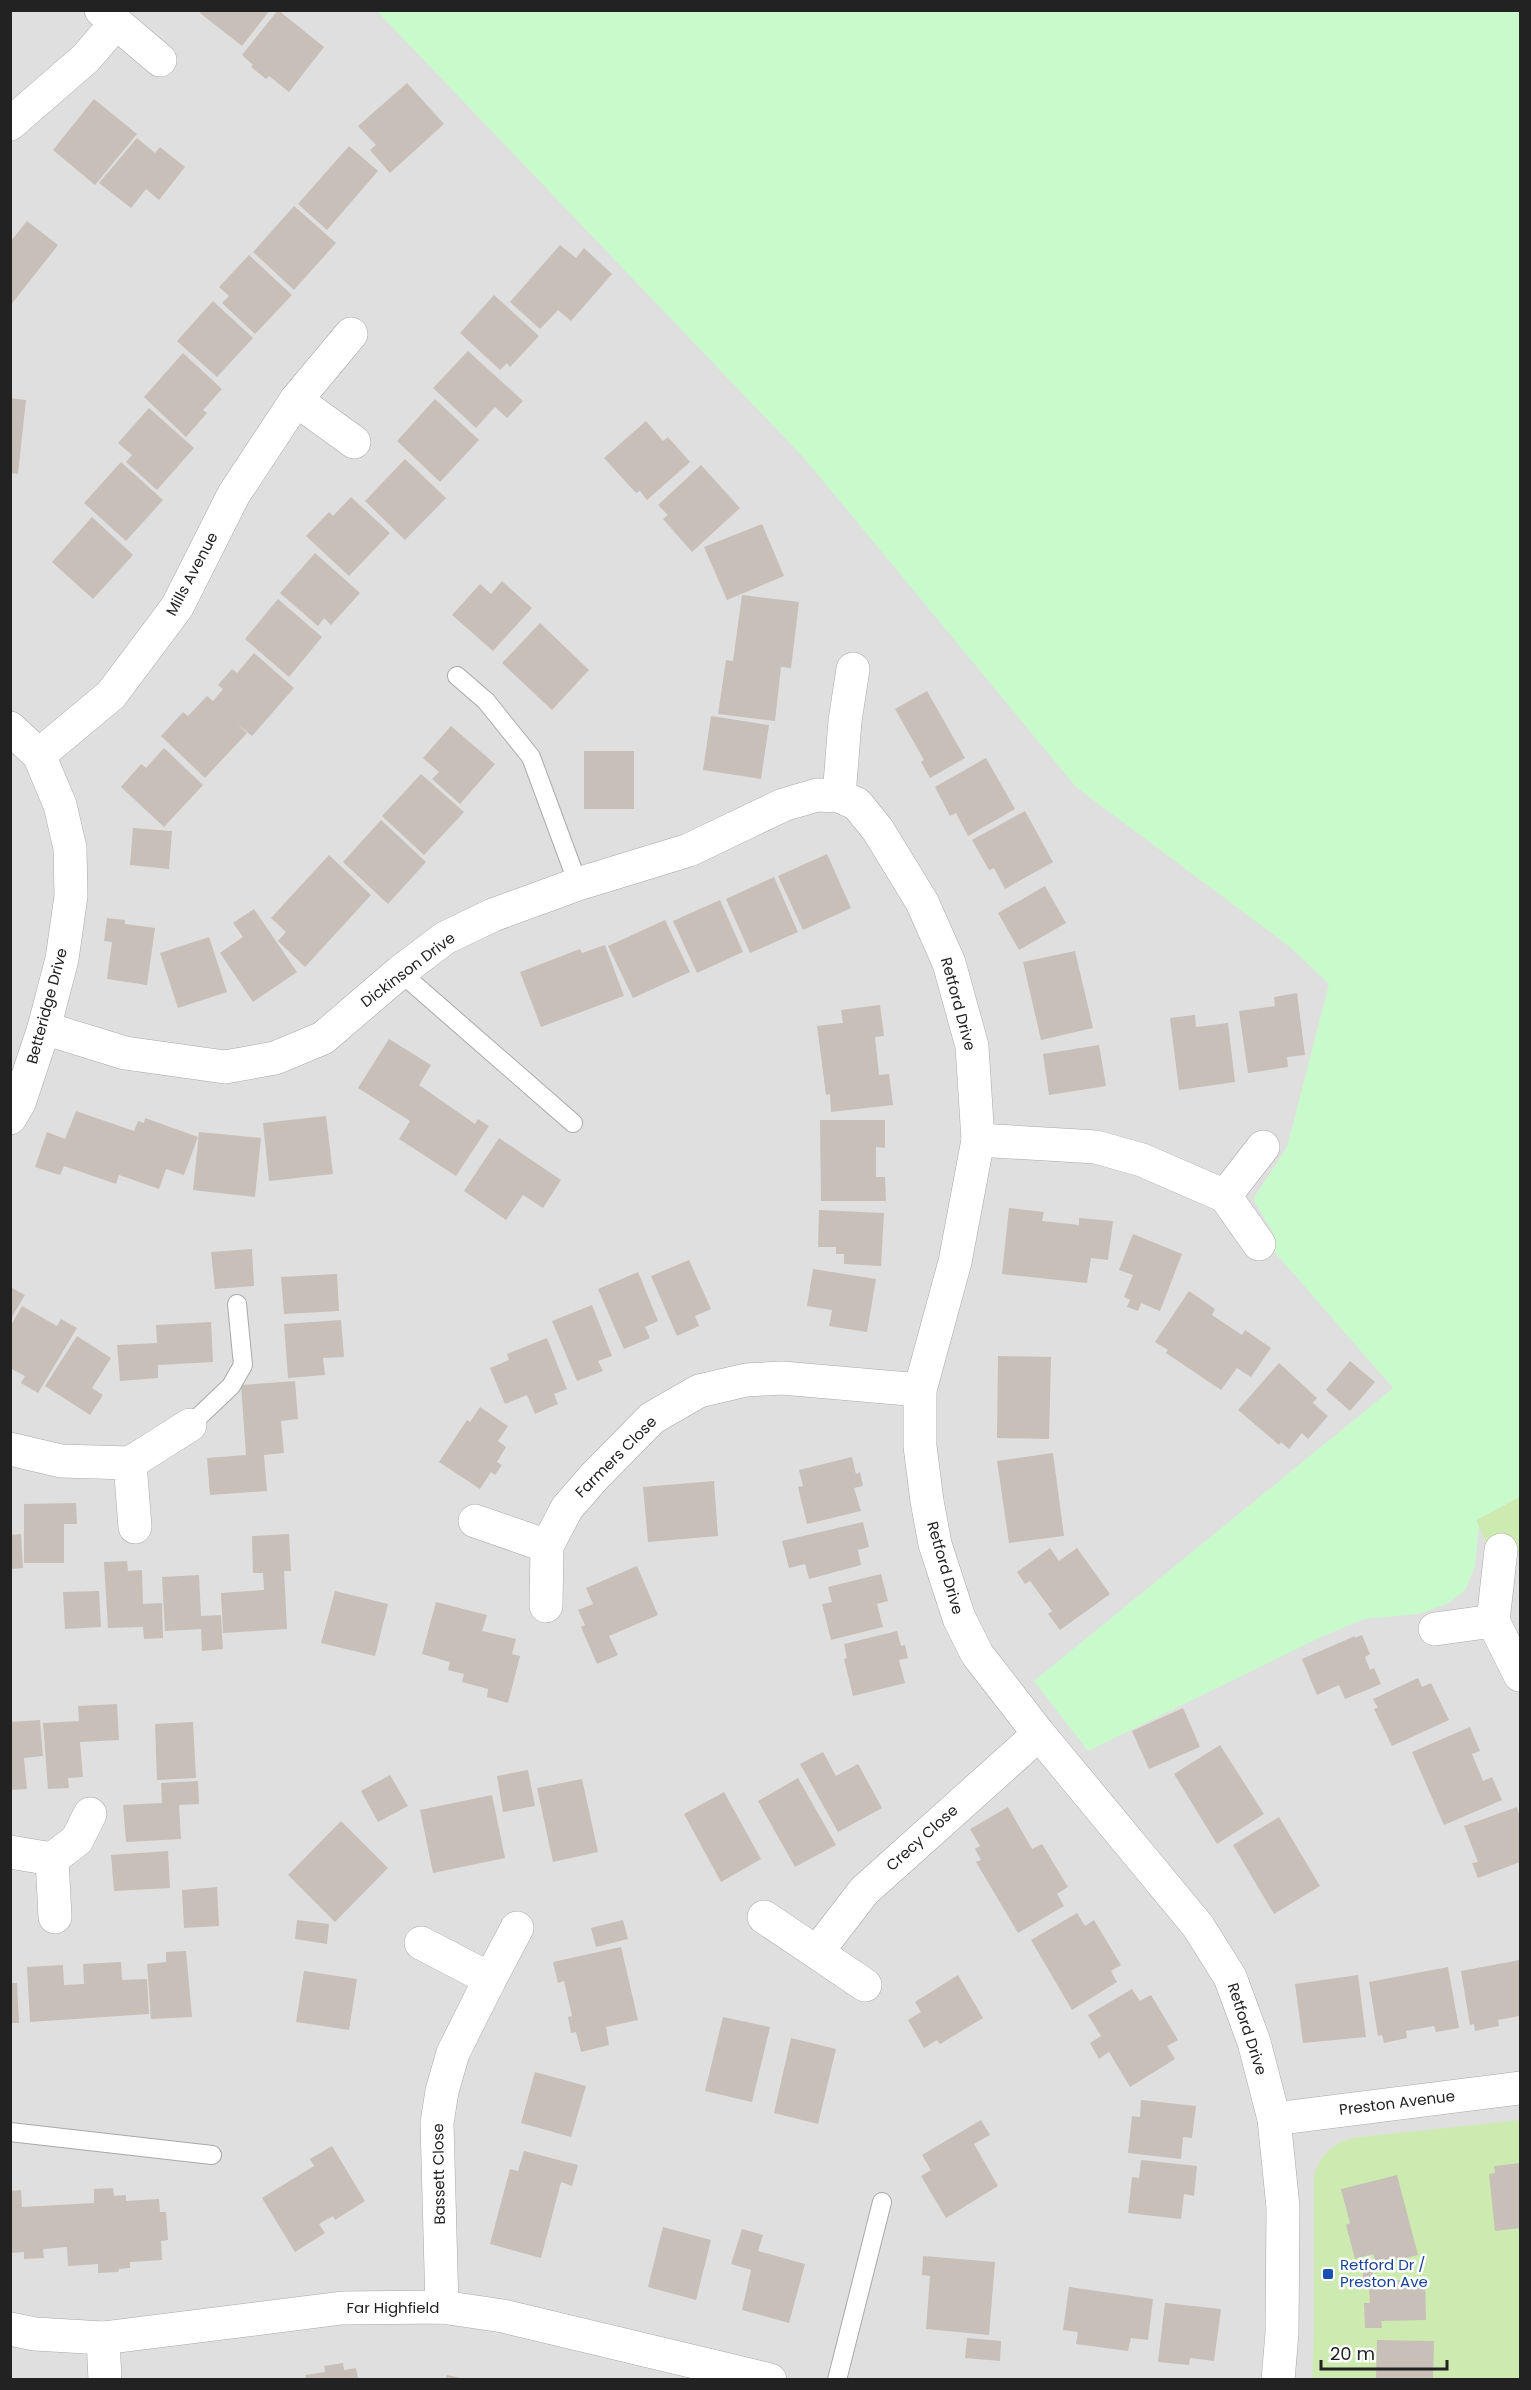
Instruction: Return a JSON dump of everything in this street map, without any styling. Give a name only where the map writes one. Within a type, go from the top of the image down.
[{"type":"street","points":[[10,124],[86,58],[108,17],[160,60]]},
{"type":"street","name":"Mills Avenue","points":[[39,755],[111,695],[177,607],[234,494],[296,400],[351,334]]},
{"type":"street","points":[[296,400],[354,442]]},
{"type":"street","points":[[839,796],[845,721],[853,669]]},
{"type":"street","name":"Betteridge Drive","points":[[10,728],[39,755],[60,805],[70,848],[71,896],[63,949],[44,1028],[19,1103],[10,1118]]},
{"type":"street","name":"Dickinson Drive","points":[[44,1028],[125,1053],[225,1067],[274,1058],[323,1038],[400,972],[445,938],[493,915],[578,884],[689,850],[783,805],[817,795],[839,796]]},
{"type":"street","name":"Retford Drive","points":[[839,796],[857,804],[878,830],[922,902],[949,963],[972,1046],[978,1140],[955,1262],[920,1390],[920,1446],[935,1544],[959,1618],[977,1654],[1038,1734],[1197,1926],[1230,1977],[1254,2042],[1274,2119],[1283,2208],[1282,2333],[1278,2379]]},
{"type":"street","points":[[978,1140],[1096,1147],[1142,1160],[1224,1196],[1259,1244]]},
{"type":"street","points":[[1224,1196],[1263,1147]]},
{"type":"street","name":"Farmers Close","points":[[546,1606],[547,1546],[567,1508],[602,1468],[652,1418],[699,1391],[746,1380],[782,1378],[920,1390]]},
{"type":"street","points":[[10,1449],[61,1461],[130,1463],[190,1425]]},
{"type":"street","points":[[130,1463],[135,1527]]},
{"type":"street","points":[[475,1521],[547,1546]]},
{"type":"street","points":[[1501,1550],[1493,1621],[1521,1675]]},
{"type":"street","points":[[1435,1629],[1493,1621]]},
{"type":"street","name":"Crecy Close","points":[[818,1952],[864,1891],[1038,1734]]},
{"type":"street","points":[[10,1852],[52,1859],[78,1840],[90,1814]]},
{"type":"street","points":[[52,1859],[55,1917]]},
{"type":"street","points":[[764,1917],[865,1985]]},
{"type":"street","name":"Bassett Close","points":[[442,2307],[437,2123],[442,2091],[453,2053],[517,1928]]},
{"type":"street","points":[[421,1943],[490,1979]]},
{"type":"street","name":"Preston Avenue","points":[[1274,2119],[1521,2088]]},
{"type":"street","name":"Far Highfield","points":[[10,2329],[35,2334],[104,2338],[342,2308],[442,2307],[503,2316],[770,2379]]},
{"type":"street","points":[[104,2338],[105,2379]]},
{"type":"lane","points":[[457,676],[486,701],[531,757],[578,884]]},
{"type":"lane","points":[[400,972],[573,1123]]},
{"type":"lane","points":[[190,1425],[231,1386],[243,1365],[237,1304]]},
{"type":"lane","points":[[10,2132],[212,2155]]},
{"type":"lane","points":[[837,2379],[882,2202]]},
{"type":"shaded area","points":[[11,11],[1520,11],[1520,2379],[11,2379]]},
{"type":"green space","points":[[377,11],[1520,11],[1520,1497],[1476,1520],[1479,1526],[1475,1566],[1465,1590],[1449,1603],[1419,1614],[1364,1619],[1319,1638],[1088,1751],[1034,1681],[1393,1388],[1272,1249],[1274,1235],[1253,1199],[1287,1147],[1329,984],[1290,947],[1076,787],[805,459]]},
{"type":"green space","points":[[1520,1497],[1520,1553],[1518,1553],[1518,1545],[1487,1544],[1476,1520]]},
{"type":"green space","points":[[1520,2120],[1520,2379],[1312,2380],[1314,2175],[1323,2156],[1337,2144],[1351,2138]]},
{"type":"building","points":[[202,10],[270,10],[242,46],[200,13]]},
{"type":"building","points":[[278,10],[324,47],[289,92],[269,76],[266,79],[251,67],[253,65],[242,55]]},
{"type":"building","points":[[407,83],[444,124],[390,173],[370,150],[376,145],[358,126]]},
{"type":"building","points":[[94,99],[137,134],[95,185],[53,150]]},
{"type":"building","points":[[137,138],[155,153],[160,147],[185,167],[159,200],[146,189],[131,208],[99,183]]},
{"type":"building","points":[[349,146],[378,171],[327,230],[298,204]]},
{"type":"building","points":[[294,206],[336,243],[294,290],[253,252]]},
{"type":"building","points":[[27,221],[58,245],[10,306],[10,242]]},
{"type":"building","points":[[560,245],[576,258],[584,248],[612,274],[571,321],[558,310],[540,329],[510,302]]},
{"type":"building","points":[[249,255],[292,295],[255,334],[222,303],[229,296],[219,287]]},
{"type":"building","points":[[494,295],[539,336],[510,367],[507,363],[500,370],[460,333]]},
{"type":"building","points":[[213,301],[253,338],[217,377],[177,341]]},
{"type":"building","points":[[468,351],[523,401],[507,418],[495,407],[476,428],[433,388]]},
{"type":"building","points":[[183,353],[222,389],[203,410],[207,413],[186,437],[144,397]]},
{"type":"building","points":[[10,398],[26,400],[18,474],[10,473]]},
{"type":"building","points":[[435,399],[479,440],[440,482],[397,441]]},
{"type":"building","points":[[149,408],[194,448],[157,490],[126,462],[132,455],[118,443]]},
{"type":"building","points":[[646,421],[663,441],[668,437],[690,462],[647,500],[640,491],[636,493],[604,458]]},
{"type":"building","points":[[405,459],[446,498],[405,540],[365,501]]},
{"type":"building","points":[[121,462],[163,500],[126,541],[84,503]]},
{"type":"building","points":[[701,465],[740,508],[692,552],[663,519],[668,515],[658,505]]},
{"type":"building","points":[[351,497],[390,533],[349,576],[306,536],[329,512],[333,516]]},
{"type":"building","points":[[92,517],[133,555],[93,599],[52,562]]},
{"type":"building","points":[[762,524],[784,576],[727,600],[704,547]]},
{"type":"building","points":[[315,553],[360,593],[331,625],[324,618],[318,626],[280,593]]},
{"type":"building","points":[[502,581],[532,608],[493,651],[452,615],[480,584],[491,594]]},
{"type":"building","points":[[742,595],[799,602],[791,668],[781,667],[775,721],[718,714],[726,660],[733,661]]},
{"type":"building","points":[[278,599],[322,637],[289,677],[245,639]]},
{"type":"building","points":[[540,623],[589,670],[552,710],[502,663]]},
{"type":"building","points":[[254,653],[294,688],[252,736],[236,723],[247,733],[205,778],[161,736],[183,712],[188,716],[207,696],[213,701],[223,689],[218,685],[232,669],[237,673]]},
{"type":"building","points":[[927,691],[965,758],[930,778],[921,762],[924,760],[895,709]]},
{"type":"building","points":[[711,716],[769,725],[761,779],[703,770]]},
{"type":"building","points":[[451,726],[495,764],[460,804],[432,779],[439,772],[423,758]]},
{"type":"building","points":[[164,748],[203,785],[164,827],[121,787],[141,764],[146,768]]},
{"type":"building","points":[[584,751],[634,751],[634,809],[584,809]]},
{"type":"building","points":[[986,758],[1015,809],[968,836],[956,813],[950,816],[935,787]]},
{"type":"building","points":[[421,774],[464,812],[424,855],[382,816]]},
{"type":"building","points":[[1025,811],[1053,862],[1005,889],[994,868],[989,870],[972,840]]},
{"type":"building","points":[[381,820],[426,862],[388,904],[343,862]]},
{"type":"building","points":[[133,828],[172,831],[169,869],[130,865]]},
{"type":"building","points":[[827,854],[851,908],[803,930],[778,876]]},
{"type":"building","points":[[329,855],[371,895],[305,967],[278,941],[286,932],[271,918]]},
{"type":"building","points":[[774,877],[798,932],[750,953],[726,899]]},
{"type":"building","points":[[1045,886],[1066,923],[1019,950],[998,913]]},
{"type":"building","points":[[720,900],[743,952],[697,973],[673,921]]},
{"type":"building","points":[[254,909],[297,972],[253,1002],[220,953],[243,937],[233,923]]},
{"type":"building","points":[[107,918],[125,920],[125,924],[155,928],[147,985],[107,979],[112,942],[104,941]]},
{"type":"building","points":[[665,920],[690,972],[633,998],[608,946]]},
{"type":"building","points":[[209,937],[227,992],[178,1008],[160,953]]},
{"type":"building","points":[[605,945],[624,996],[541,1027],[520,972],[580,949],[582,953]]},
{"type":"building","points":[[1075,951],[1093,1028],[1041,1040],[1023,962]]},
{"type":"building","points":[[1297,993],[1305,1055],[1287,1057],[1288,1067],[1248,1073],[1239,1011],[1275,1006],[1274,997]]},
{"type":"building","points":[[880,1005],[884,1036],[875,1037],[879,1075],[889,1074],[893,1105],[831,1112],[830,1094],[826,1095],[817,1026],[843,1023],[841,1010]]},
{"type":"building","points":[[1195,1015],[1196,1027],[1228,1023],[1235,1082],[1179,1090],[1170,1018]]},
{"type":"building","points":[[389,1039],[431,1065],[419,1085],[475,1124],[478,1119],[489,1126],[456,1176],[399,1139],[410,1121],[358,1088]]},
{"type":"building","points":[[1099,1045],[1106,1086],[1049,1095],[1043,1054]]},
{"type":"building","points":[[76,1111],[134,1131],[138,1121],[144,1123],[145,1118],[198,1137],[184,1175],[166,1169],[159,1189],[119,1175],[116,1184],[64,1166],[60,1175],[35,1167],[47,1132],[65,1139]]},
{"type":"building","points":[[326,1116],[333,1174],[269,1181],[263,1123]]},
{"type":"building","points":[[820,1120],[885,1120],[885,1148],[876,1147],[876,1177],[885,1177],[886,1201],[821,1201]]},
{"type":"building","points":[[199,1132],[261,1138],[255,1197],[193,1190]]},
{"type":"building","points":[[499,1138],[561,1180],[543,1208],[523,1195],[506,1220],[464,1191]]},
{"type":"building","points":[[1009,1208],[1044,1212],[1042,1221],[1079,1225],[1079,1218],[1113,1221],[1108,1260],[1091,1258],[1087,1283],[1002,1274]]},
{"type":"building","points":[[819,1210],[884,1213],[881,1266],[844,1264],[844,1254],[836,1254],[836,1247],[818,1247]]},
{"type":"building","points":[[1133,1234],[1182,1254],[1160,1311],[1141,1303],[1138,1311],[1127,1307],[1130,1300],[1124,1297],[1133,1275],[1119,1270]]},
{"type":"building","points":[[252,1249],[254,1286],[215,1289],[211,1252]]},
{"type":"building","points":[[689,1260],[711,1309],[695,1316],[699,1326],[677,1336],[651,1276]]},
{"type":"building","points":[[813,1269],[876,1279],[867,1332],[829,1326],[832,1310],[807,1306]]},
{"type":"building","points":[[638,1272],[658,1321],[645,1327],[650,1338],[624,1349],[598,1289]]},
{"type":"building","points":[[337,1274],[339,1311],[284,1314],[281,1277]]},
{"type":"building","points":[[10,1287],[25,1295],[10,1320]]},
{"type":"building","points":[[1189,1291],[1215,1309],[1212,1315],[1242,1335],[1245,1330],[1271,1348],[1251,1377],[1237,1368],[1221,1390],[1166,1353],[1168,1350],[1155,1342]]},
{"type":"building","points":[[592,1305],[612,1356],[598,1361],[603,1371],[577,1381],[552,1321]]},
{"type":"building","points":[[22,1306],[57,1326],[61,1319],[77,1328],[38,1393],[21,1383],[25,1376],[10,1368],[10,1327]]},
{"type":"building","points":[[341,1320],[344,1357],[323,1358],[325,1375],[288,1378],[284,1324]]},
{"type":"building","points":[[211,1322],[213,1362],[158,1365],[158,1378],[120,1381],[117,1345],[157,1343],[156,1325]]},
{"type":"building","points":[[77,1336],[111,1358],[92,1388],[103,1395],[90,1415],[45,1386]]},
{"type":"building","points":[[547,1338],[567,1389],[554,1394],[558,1404],[535,1414],[527,1395],[505,1404],[490,1368],[509,1360],[507,1354]]},
{"type":"building","points":[[998,1356],[1051,1357],[1049,1439],[997,1438]]},
{"type":"building","points":[[1350,1361],[1375,1382],[1350,1411],[1326,1390]]},
{"type":"building","points":[[1279,1363],[1317,1398],[1313,1403],[1328,1416],[1308,1439],[1302,1433],[1289,1449],[1281,1442],[1279,1445],[1238,1410]]},
{"type":"building","points":[[295,1381],[298,1419],[281,1421],[284,1453],[264,1455],[267,1491],[210,1495],[207,1458],[246,1455],[241,1385]]},
{"type":"building","points":[[480,1407],[508,1426],[498,1441],[506,1447],[497,1462],[502,1465],[495,1475],[491,1472],[480,1489],[439,1462],[467,1420],[470,1422]]},
{"type":"building","points":[[1053,1453],[1064,1536],[1009,1543],[997,1461]]},
{"type":"building","points":[[852,1457],[856,1474],[860,1472],[863,1486],[854,1488],[861,1511],[807,1524],[798,1487],[803,1486],[799,1470]]},
{"type":"building","points":[[714,1481],[718,1536],[648,1542],[643,1487]]},
{"type":"building","points":[[76,1503],[77,1524],[64,1524],[64,1563],[24,1563],[24,1504]]},
{"type":"building","points":[[863,1522],[869,1547],[858,1550],[861,1565],[809,1579],[805,1564],[789,1568],[782,1541]]},
{"type":"building","points":[[21,1534],[23,1568],[10,1569],[10,1535]]},
{"type":"building","points":[[289,1534],[291,1571],[284,1571],[287,1629],[223,1633],[221,1593],[264,1590],[263,1573],[253,1573],[252,1536]]},
{"type":"building","points":[[1050,1548],[1059,1561],[1077,1548],[1110,1594],[1060,1630],[1048,1614],[1052,1611],[1030,1581],[1025,1584],[1017,1572]]},
{"type":"building","points":[[127,1561],[128,1571],[142,1570],[143,1604],[162,1603],[163,1638],[144,1639],[143,1627],[108,1628],[104,1562]]},
{"type":"building","points":[[637,1566],[658,1615],[609,1636],[618,1655],[597,1664],[581,1627],[585,1625],[578,1610],[593,1604],[586,1588]]},
{"type":"building","points":[[881,1574],[888,1601],[877,1604],[883,1627],[831,1640],[822,1604],[832,1602],[828,1587]]},
{"type":"building","points":[[199,1575],[201,1616],[221,1615],[223,1649],[202,1651],[201,1629],[165,1631],[162,1577]]},
{"type":"building","points":[[99,1591],[101,1627],[65,1629],[63,1592]]},
{"type":"building","points":[[335,1591],[388,1604],[375,1656],[321,1643]]},
{"type":"building","points":[[436,1602],[487,1615],[482,1631],[516,1639],[512,1654],[520,1656],[508,1703],[487,1697],[488,1689],[462,1682],[464,1674],[448,1670],[450,1662],[422,1654]]},
{"type":"building","points":[[897,1631],[901,1646],[905,1645],[908,1658],[899,1660],[905,1683],[853,1696],[844,1659],[847,1658],[844,1644]]},
{"type":"building","points":[[1362,1635],[1370,1654],[1365,1657],[1370,1670],[1374,1668],[1381,1684],[1345,1699],[1339,1685],[1317,1695],[1302,1659]]},
{"type":"building","points":[[1418,1678],[1422,1687],[1431,1683],[1449,1720],[1392,1746],[1374,1709],[1378,1708],[1373,1699]]},
{"type":"building","points":[[117,1704],[119,1740],[80,1742],[83,1777],[68,1778],[69,1788],[48,1789],[43,1723],[79,1721],[78,1706]]},
{"type":"building","points":[[1183,1708],[1200,1747],[1149,1769],[1132,1731]]},
{"type":"building","points":[[40,1720],[43,1756],[24,1758],[27,1789],[10,1790],[10,1722]]},
{"type":"building","points":[[193,1722],[196,1778],[157,1780],[155,1724]]},
{"type":"building","points":[[1470,1727],[1480,1751],[1472,1754],[1483,1781],[1492,1777],[1502,1800],[1444,1825],[1412,1752]]},
{"type":"building","points":[[1220,1745],[1264,1814],[1217,1844],[1174,1774]]},
{"type":"building","points":[[823,1752],[836,1776],[858,1764],[882,1808],[838,1832],[800,1764]]},
{"type":"building","points":[[528,1770],[535,1806],[503,1812],[497,1776]]},
{"type":"building","points":[[390,1775],[408,1806],[378,1822],[361,1791]]},
{"type":"building","points":[[798,1778],[836,1845],[795,1867],[758,1801]]},
{"type":"building","points":[[582,1779],[598,1852],[553,1862],[537,1788]]},
{"type":"building","points":[[198,1781],[199,1804],[179,1805],[181,1839],[126,1842],[123,1805],[162,1803],[161,1783]]},
{"type":"building","points":[[724,1792],[761,1859],[721,1882],[684,1814]]},
{"type":"building","points":[[492,1795],[505,1858],[433,1873],[420,1810]]},
{"type":"building","points":[[1008,1807],[1032,1849],[1042,1844],[1068,1887],[1057,1894],[1064,1906],[1018,1933],[976,1862],[981,1860],[975,1849],[980,1846],[970,1829]]},
{"type":"building","points":[[1517,1807],[1520,1817],[1520,1862],[1478,1878],[1472,1863],[1478,1862],[1464,1826]]},
{"type":"building","points":[[1279,1817],[1320,1886],[1274,1914],[1233,1845]]},
{"type":"building","points":[[341,1821],[388,1868],[335,1922],[288,1875]]},
{"type":"building","points":[[168,1851],[170,1888],[114,1891],[111,1855]]},
{"type":"building","points":[[217,1887],[219,1926],[184,1928],[182,1890]]},
{"type":"building","points":[[1077,1913],[1085,1926],[1094,1920],[1121,1965],[1111,1971],[1117,1982],[1072,2010],[1031,1940]]},
{"type":"building","points":[[297,1920],[329,1924],[327,1944],[295,1939]]},
{"type":"building","points":[[623,1920],[628,1939],[596,1947],[591,1928]]},
{"type":"building","points":[[621,1947],[638,2020],[606,2027],[609,2045],[581,2052],[576,2032],[571,2033],[568,2017],[572,2016],[564,1981],[558,1983],[553,1962]]},
{"type":"building","points":[[186,1951],[192,2017],[151,2019],[147,1964],[166,1962],[166,1952]]},
{"type":"building","points":[[1520,1960],[1520,2016],[1498,2020],[1499,2026],[1475,2031],[1474,2024],[1470,2025],[1461,1971]]},
{"type":"building","points":[[121,1962],[122,1980],[147,1979],[149,2014],[30,2022],[27,1967],[63,1965],[64,1985],[84,1984],[83,1964]]},
{"type":"building","points":[[1448,1967],[1459,2028],[1436,2032],[1434,2026],[1406,2031],[1407,2038],[1384,2043],[1382,2035],[1378,2036],[1369,1982]]},
{"type":"building","points":[[304,1971],[357,1979],[349,2030],[296,2022]]},
{"type":"building","points":[[958,1975],[983,2018],[940,2044],[937,2040],[924,2048],[908,2020],[921,2012],[915,2002]]},
{"type":"building","points":[[1358,1975],[1366,2037],[1303,2043],[1295,1984]]},
{"type":"building","points":[[10,1983],[17,1983],[19,2023],[10,2023]]},
{"type":"building","points":[[1132,1989],[1140,2001],[1151,1995],[1178,2040],[1167,2046],[1175,2059],[1130,2087],[1109,2052],[1099,2059],[1090,2043],[1101,2036],[1088,2015]]},
{"type":"building","points":[[723,2017],[770,2027],[752,2102],[705,2091]]},
{"type":"building","points":[[791,2038],[836,2049],[818,2124],[774,2113]]},
{"type":"building","points":[[535,2072],[586,2086],[571,2137],[521,2123]]},
{"type":"building","points":[[1141,2100],[1196,2106],[1192,2138],[1183,2137],[1181,2159],[1128,2153],[1132,2116],[1140,2117]]},
{"type":"building","points":[[981,2120],[990,2135],[974,2144],[998,2186],[946,2218],[921,2176],[931,2170],[922,2155]]},
{"type":"building","points":[[332,2146],[365,2201],[335,2220],[333,2216],[319,2224],[325,2233],[295,2252],[262,2198],[314,2166],[310,2159]]},
{"type":"building","points":[[524,2151],[578,2165],[572,2186],[561,2182],[541,2258],[490,2244],[510,2169],[518,2171]]},
{"type":"building","points":[[1141,2160],[1197,2166],[1194,2196],[1184,2194],[1181,2219],[1128,2213],[1132,2177],[1139,2178]]},
{"type":"building","points":[[1520,2163],[1520,2228],[1495,2231],[1489,2174],[1495,2173],[1494,2166]]},
{"type":"building","points":[[1397,2175],[1418,2255],[1377,2265],[1373,2254],[1355,2259],[1346,2225],[1350,2223],[1341,2189]]},
{"type":"building","points":[[113,2188],[114,2196],[126,2195],[126,2201],[159,2199],[160,2212],[166,2212],[168,2240],[161,2241],[162,2260],[130,2262],[130,2268],[119,2269],[118,2272],[98,2273],[98,2264],[68,2266],[67,2247],[43,2249],[44,2258],[24,2259],[24,2252],[10,2253],[10,2191],[21,2190],[22,2207],[94,2203],[94,2189]]},
{"type":"building","points":[[663,2227],[711,2240],[696,2300],[648,2287]]},
{"type":"building","points":[[742,2229],[763,2235],[758,2251],[805,2264],[789,2323],[742,2310],[751,2270],[731,2264]]},
{"type":"building","points":[[923,2256],[995,2262],[989,2335],[926,2329],[930,2276],[922,2275]]},
{"type":"building","points":[[1363,2270],[1373,2270],[1373,2281],[1425,2279],[1426,2320],[1381,2321],[1382,2328],[1365,2328],[1364,2303],[1370,2303],[1369,2288],[1363,2288]]},
{"type":"building","points":[[1069,2287],[1153,2299],[1148,2340],[1131,2338],[1128,2351],[1076,2344],[1078,2332],[1063,2330]]},
{"type":"building","points":[[1165,2303],[1221,2309],[1214,2361],[1190,2358],[1189,2365],[1158,2362]]},
{"type":"building","points":[[967,2338],[1001,2341],[1000,2361],[965,2358]]},
{"type":"building","points":[[1377,2340],[1434,2341],[1433,2379],[1376,2379]]},
{"type":"building","points":[[343,2363],[344,2370],[356,2368],[358,2379],[306,2379],[305,2375],[325,2372],[324,2366]]},
{"type":"building","points":[[447,2375],[465,2379],[446,2379]]},
{"type":"place","name":"Retford Dr / Preston Ave","points":[[1328,2274]]}]
